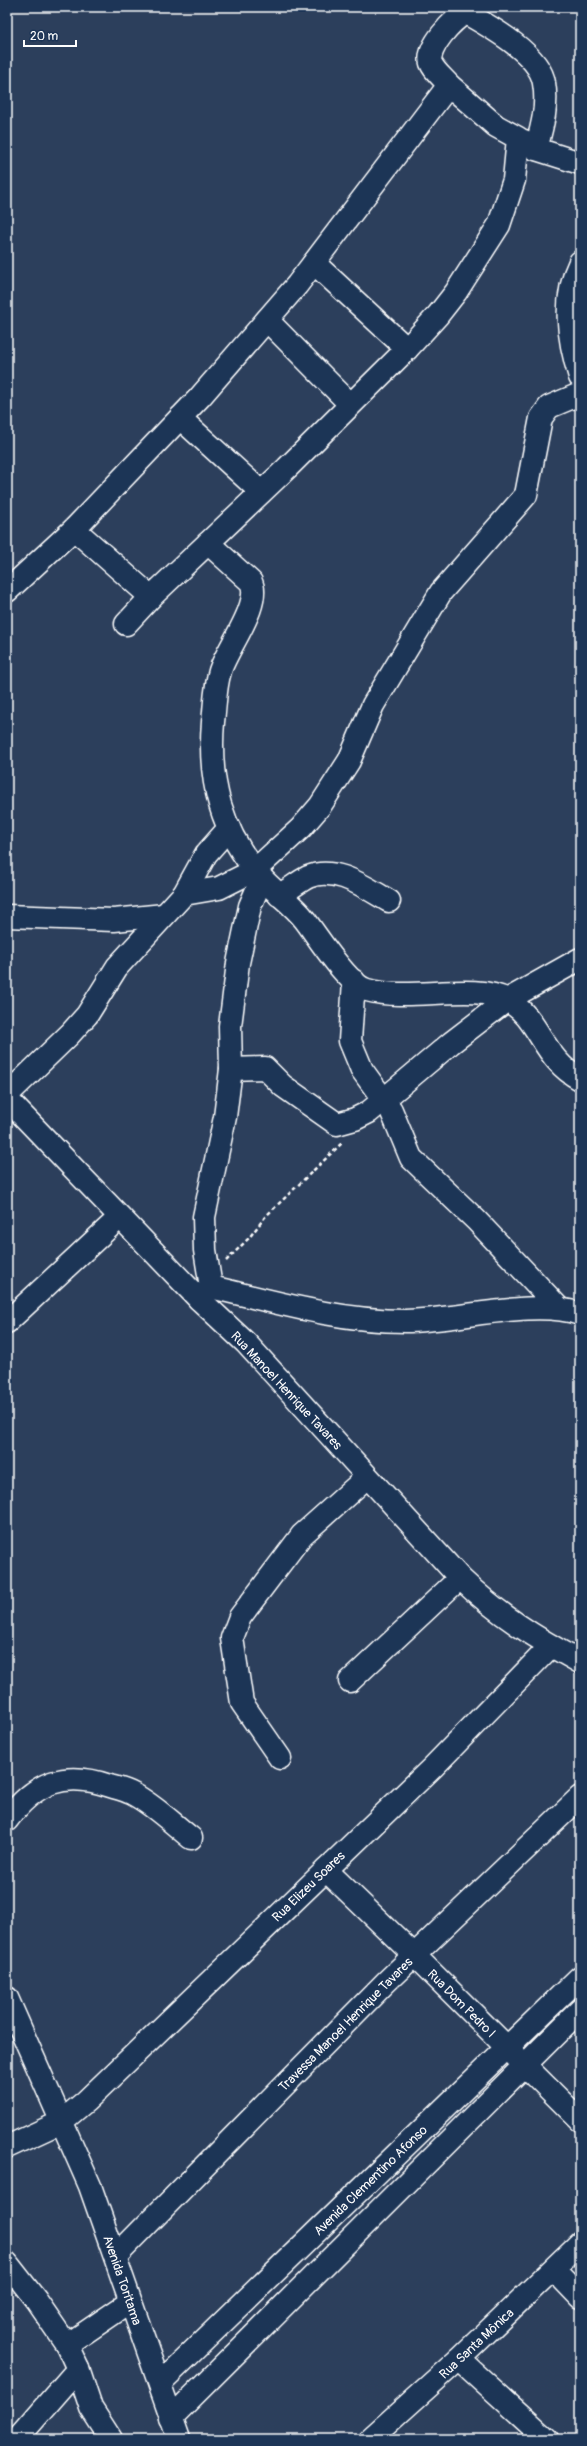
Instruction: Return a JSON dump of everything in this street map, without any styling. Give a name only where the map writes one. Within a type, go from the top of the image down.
[{"type":"street","points":[[536,149],[545,115],[544,81],[531,59],[507,37],[466,13],[456,17],[435,44],[430,56],[432,65],[449,85],[496,126],[536,149],[580,163]]},
{"type":"street","points":[[7,590],[74,529],[180,418],[267,320],[314,263],[449,85]]},
{"type":"street","points":[[126,624],[151,597],[407,349],[456,292],[499,225],[514,180],[518,138]]},
{"type":"street","points":[[580,262],[568,314],[568,334],[580,377]]},
{"type":"street","points":[[314,263],[407,349]]},
{"type":"street","points":[[267,320],[350,404]]},
{"type":"street","points":[[184,894],[219,888],[258,874],[320,806],[349,761],[373,705],[441,592],[526,495],[542,418],[549,407],[580,394]]},
{"type":"street","points":[[180,418],[261,492]]},
{"type":"street","points":[[74,529],[151,597]]},
{"type":"street","points":[[208,543],[251,582],[255,589],[253,603],[219,673],[212,751],[216,796],[229,828],[258,874],[304,918],[332,957],[364,990],[396,996],[480,992],[493,993],[507,1000],[528,1018],[556,1060],[569,1073],[580,1079]]},
{"type":"street","points":[[7,1095],[70,1034],[87,1015],[117,966],[184,894],[206,854],[229,828]]},
{"type":"street","points":[[279,895],[309,877],[325,873],[358,883],[389,901]]},
{"type":"street","points":[[258,874],[238,963],[230,1026],[231,1069],[225,1117],[204,1217],[207,1288],[318,1312],[372,1320],[406,1321],[559,1308],[580,1314]]},
{"type":"street","points":[[7,916],[114,920],[164,915]]},
{"type":"street","points":[[231,1069],[266,1068],[283,1086],[337,1124],[355,1119],[369,1112],[451,1043],[507,1000],[580,959]]},
{"type":"street","points":[[354,981],[350,1041],[362,1070],[391,1110],[411,1158],[476,1220],[559,1308]]},
{"type":"street","name":"Rua Manoel Henrique Tavares","points":[[7,1099],[120,1217],[207,1288],[246,1343],[460,1578],[488,1605],[522,1630],[580,1662]]},
{"type":"street","points":[[7,1322],[120,1217]]},
{"type":"street","points":[[280,1758],[242,1703],[232,1638],[240,1617],[302,1535],[367,1477]]},
{"type":"street","points":[[350,1681],[460,1578]]},
{"type":"street","name":"Rua Elizeu Soares","points":[[7,2147],[61,2122],[86,2101],[433,1767],[551,1646]]},
{"type":"street","points":[[7,1820],[16,1808],[55,1780],[72,1778],[98,1781],[132,1793],[191,1838]]},
{"type":"street","name":"Travessa Manoel Henrique Tavares","points":[[116,2256],[414,1954],[580,1797]]},
{"type":"street","name":"Rua Dom Pedro I","points":[[326,1870],[414,1954],[580,2120]]},
{"type":"street","name":"Avenida Clementino Afonso","points":[[160,2383],[580,1977]]},
{"type":"street","name":"Avenida Toritama","points":[[7,1998],[14,2035],[61,2122],[90,2186],[116,2256],[130,2302],[179,2439]]},
{"type":"street","name":"Avenida Clementino Afonso","points":[[171,2418],[524,2064],[580,2010]]},
{"type":"street","points":[[380,2169],[402,2187]]},
{"type":"street","name":"Rua Santa Mônica","points":[[370,2439],[459,2359],[580,2244]]},
{"type":"street","points":[[7,2263],[36,2300],[67,2345],[78,2369],[91,2408],[111,2439]]},
{"type":"street","points":[[554,2270],[580,2298]]},
{"type":"street","points":[[67,2345],[130,2302]]},
{"type":"street","points":[[459,2359],[547,2439]]},
{"type":"street","points":[[18,2439],[78,2369]]},
{"type":"path","points":[[207,1288],[265,1217],[348,1138],[355,1119]]}]
